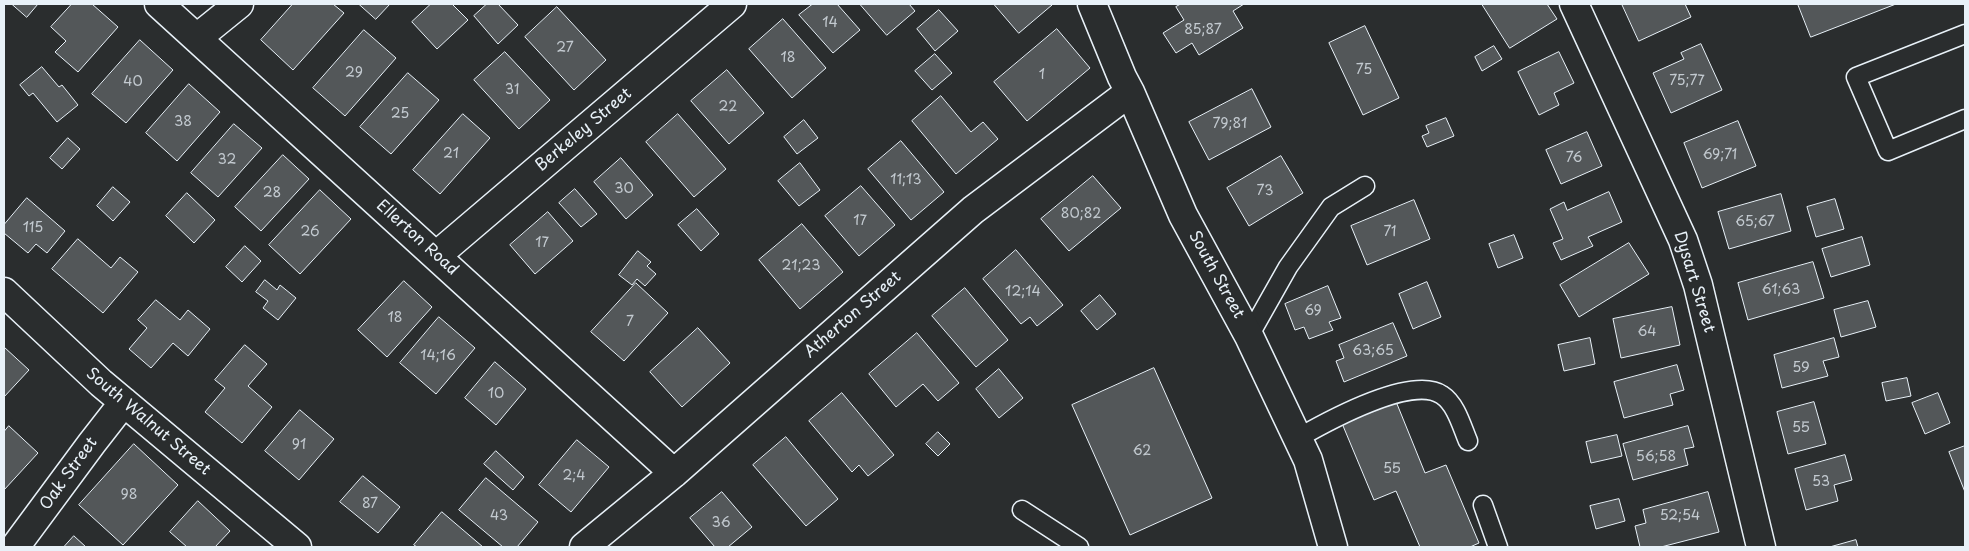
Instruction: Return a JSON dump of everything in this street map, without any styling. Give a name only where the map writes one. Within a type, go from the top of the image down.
[{"type":"street","name":"Ellerton Road","points":[[159,4],[674,473]]},
{"type":"street","points":[[197,38],[239,4]]},
{"type":"street","name":"Berkeley Street","points":[[436,256],[732,4]]},
{"type":"street","name":"South Street","points":[[1092,4],[1183,215],[1249,336],[1308,460],[1333,547]]},
{"type":"street","name":"Dysart Street","points":[[1574,4],[1686,249],[1698,285],[1761,547]]},
{"type":"street","name":"Atherton Street","points":[[584,547],[674,473],[973,210],[1130,92]]},
{"type":"street","name":"South Walnut Street","points":[[4,292],[124,402],[297,547]]},
{"type":"street","name":"Oak Street","points":[[15,547],[124,402]]},
{"type":"lane","points":[[1965,34],[1856,77],[1888,151],[1965,119]]},
{"type":"lane","points":[[1249,336],[1288,267],[1331,207],[1365,186]]},
{"type":"lane","points":[[1298,438],[1336,416],[1360,405],[1409,391],[1433,391],[1442,395],[1452,406],[1468,441]]},
{"type":"lane","points":[[1482,505],[1498,547]]},
{"type":"lane","points":[[1022,510],[1080,547]]},
{"type":"building","points":[[12,4],[38,4],[27,17]]},
{"type":"building","points":[[72,4],[92,4],[118,27],[78,72],[55,52],[66,41],[51,27]]},
{"type":"building","points":[[293,4],[333,4],[344,13],[293,70],[261,40]]},
{"type":"building","points":[[359,4],[390,4],[376,19]]},
{"type":"building","points":[[431,4],[452,4],[468,20],[437,49],[412,22]]},
{"type":"building","points":[[487,4],[498,4],[518,25],[498,44],[474,16]]},
{"type":"building","points":[[813,4],[837,4],[860,30],[833,53],[799,15]]},
{"type":"building","points":[[860,4],[909,4],[915,11],[887,35]]},
{"type":"building","points":[[994,4],[1050,4],[1052,5],[1019,33]]},
{"type":"building","points":[[1181,4],[1244,4],[1233,11],[1243,28],[1199,55],[1192,43],[1176,53],[1163,33],[1184,20],[1176,7]]},
{"type":"building","points":[[1482,4],[1547,4],[1557,19],[1510,48]]},
{"type":"building","points":[[1622,4],[1685,4],[1691,17],[1639,41]]},
{"type":"building","points":[[1798,4],[1896,4],[1811,37]]},
{"type":"building","points":[[557,7],[606,60],[574,90],[525,37]]},
{"type":"building","points":[[939,10],[958,31],[935,51],[917,29]]},
{"type":"building","points":[[783,19],[826,68],[792,98],[749,49]]},
{"type":"building","points":[[1365,26],[1399,98],[1363,115],[1329,43]]},
{"type":"building","points":[[1057,29],[1090,68],[1027,121],[994,82]]},
{"type":"building","points":[[364,30],[396,58],[345,116],[313,88]]},
{"type":"building","points":[[140,40],[173,70],[126,123],[92,94]]},
{"type":"building","points":[[1701,44],[1722,90],[1671,113],[1653,73],[1684,59],[1681,53]]},
{"type":"building","points":[[1494,46],[1502,59],[1482,71],[1475,57]]},
{"type":"building","points":[[505,52],[550,100],[519,129],[474,80]]},
{"type":"building","points":[[1559,52],[1574,83],[1554,93],[1559,105],[1539,115],[1518,72]]},
{"type":"building","points":[[935,54],[952,73],[932,90],[915,71]]},
{"type":"building","points":[[42,67],[59,87],[62,85],[78,105],[57,122],[33,93],[29,96],[20,85]]},
{"type":"building","points":[[727,70],[764,113],[729,144],[691,101]]},
{"type":"building","points":[[408,73],[439,100],[391,154],[360,127]]},
{"type":"building","points":[[189,84],[220,112],[177,161],[146,133]]},
{"type":"building","points":[[1252,89],[1271,127],[1209,160],[1189,122]]},
{"type":"building","points":[[941,96],[971,132],[983,122],[998,139],[956,174],[912,121]]},
{"type":"building","points":[[463,114],[490,138],[440,194],[413,170]]},
{"type":"building","points":[[678,114],[726,169],[694,197],[646,142]]},
{"type":"building","points":[[1446,118],[1454,136],[1427,147],[1422,136],[1429,133],[1426,126]]},
{"type":"building","points":[[804,120],[818,138],[797,154],[784,137]]},
{"type":"building","points":[[1738,121],[1756,166],[1702,188],[1684,143]]},
{"type":"building","points":[[234,124],[262,148],[218,197],[191,173]]},
{"type":"building","points":[[1587,132],[1602,166],[1561,184],[1546,150]]},
{"type":"building","points":[[68,138],[80,149],[62,169],[50,158]]},
{"type":"building","points":[[901,141],[944,192],[911,220],[868,169]]},
{"type":"building","points":[[283,155],[309,179],[261,231],[235,207]]},
{"type":"building","points":[[1281,156],[1303,193],[1249,226],[1227,188]]},
{"type":"building","points":[[621,158],[653,195],[626,219],[594,182]]},
{"type":"building","points":[[800,163],[820,190],[799,206],[778,181]]},
{"type":"building","points":[[1093,176],[1121,208],[1069,251],[1041,219]]},
{"type":"building","points":[[861,186],[895,225],[859,256],[825,216]]},
{"type":"building","points":[[113,187],[130,202],[113,221],[97,206]]},
{"type":"building","points":[[575,189],[597,214],[581,227],[559,203]]},
{"type":"building","points":[[320,190],[351,219],[300,274],[269,245]]},
{"type":"building","points":[[1609,192],[1622,222],[1588,237],[1593,246],[1561,260],[1553,243],[1563,239],[1550,209],[1564,202],[1567,210]]},
{"type":"building","points":[[187,193],[215,220],[194,243],[166,216]]},
{"type":"building","points":[[1781,194],[1791,231],[1729,249],[1718,212]]},
{"type":"building","points":[[27,198],[65,231],[47,253],[36,244],[28,253],[4,233],[4,225]]},
{"type":"building","points":[[1835,199],[1844,229],[1816,237],[1807,207]]},
{"type":"building","points":[[1414,200],[1430,239],[1367,265],[1351,226]]},
{"type":"building","points":[[697,209],[719,234],[701,251],[678,225]]},
{"type":"building","points":[[548,212],[573,241],[535,274],[510,245]]},
{"type":"building","points":[[802,224],[843,272],[800,309],[759,260]]},
{"type":"building","points":[[1514,235],[1523,258],[1498,268],[1489,244]]},
{"type":"building","points":[[1862,237],[1870,265],[1831,277],[1822,249]]},
{"type":"building","points":[[78,239],[111,268],[120,257],[138,272],[103,313],[52,269]]},
{"type":"building","points":[[1629,243],[1649,274],[1579,317],[1560,285]]},
{"type":"building","points":[[245,246],[261,261],[242,282],[226,267]]},
{"type":"building","points":[[1016,250],[1063,305],[1037,326],[1030,317],[1021,324],[983,279]]},
{"type":"building","points":[[638,251],[651,262],[647,266],[656,274],[645,286],[637,279],[632,285],[619,275]]},
{"type":"building","points":[[1813,262],[1824,298],[1748,320],[1738,283]]},
{"type":"building","points":[[265,280],[277,290],[280,285],[296,298],[278,320],[263,308],[268,301],[256,292]]},
{"type":"building","points":[[404,281],[432,307],[387,357],[358,330]]},
{"type":"building","points":[[1427,282],[1441,317],[1413,329],[1399,294]]},
{"type":"building","points":[[636,283],[668,313],[624,361],[591,332]]},
{"type":"building","points":[[1328,286],[1341,318],[1329,322],[1333,330],[1309,339],[1304,327],[1295,330],[1285,304]]},
{"type":"building","points":[[965,288],[1008,340],[976,367],[932,316]]},
{"type":"building","points":[[1100,295],[1116,314],[1097,330],[1081,311]]},
{"type":"building","points":[[156,300],[180,320],[188,310],[210,329],[188,356],[173,343],[151,368],[129,349],[147,328],[138,320]]},
{"type":"building","points":[[1868,301],[1876,327],[1841,337],[1834,310]]},
{"type":"building","points":[[1672,307],[1680,345],[1621,358],[1613,319]]},
{"type":"building","points":[[439,317],[475,348],[436,394],[400,363]]},
{"type":"building","points":[[1393,323],[1407,356],[1344,382],[1336,361],[1344,358],[1339,345]]},
{"type":"building","points":[[698,328],[730,363],[682,407],[650,372]]},
{"type":"building","points":[[917,333],[959,383],[938,401],[923,384],[896,407],[869,374]]},
{"type":"building","points":[[1590,338],[1595,364],[1564,371],[1558,345]]},
{"type":"building","points":[[1834,338],[1839,357],[1823,361],[1828,376],[1782,388],[1774,355]]},
{"type":"building","points":[[245,345],[267,364],[248,386],[272,407],[242,443],[205,412],[225,388],[215,380]]},
{"type":"building","points":[[4,347],[29,370],[4,397]]},
{"type":"building","points":[[495,362],[526,389],[496,425],[465,398]]},
{"type":"building","points":[[1677,365],[1684,390],[1670,394],[1673,405],[1624,418],[1614,382]]},
{"type":"building","points":[[1154,368],[1212,498],[1130,535],[1072,405]]},
{"type":"building","points":[[999,369],[1023,398],[999,418],[976,389]]},
{"type":"building","points":[[1907,378],[1911,396],[1886,401],[1882,383]]},
{"type":"building","points":[[842,393],[894,455],[868,476],[859,465],[852,472],[809,421]]},
{"type":"building","points":[[1938,393],[1950,423],[1925,434],[1912,403]]},
{"type":"building","points":[[1395,399],[1425,473],[1446,465],[1479,543],[1470,547],[1420,547],[1396,491],[1374,500],[1341,421]]},
{"type":"building","points":[[1814,402],[1826,444],[1788,454],[1777,412]]},
{"type":"building","points":[[300,410],[334,439],[299,480],[265,451]]},
{"type":"building","points":[[9,426],[38,453],[4,490],[4,432]]},
{"type":"building","points":[[1688,426],[1694,447],[1684,449],[1688,465],[1633,480],[1623,444]]},
{"type":"building","points":[[938,432],[950,444],[938,456],[926,444]]},
{"type":"building","points":[[1617,435],[1622,456],[1591,463],[1586,442]]},
{"type":"building","points":[[786,437],[838,499],[806,526],[753,465]]},
{"type":"building","points":[[577,440],[609,467],[571,512],[539,485]]},
{"type":"building","points":[[134,444],[178,485],[123,545],[79,505]]},
{"type":"building","points":[[1965,446],[1965,492],[1949,452]]},
{"type":"building","points":[[496,451],[524,477],[513,490],[484,464]]},
{"type":"building","points":[[1845,455],[1852,480],[1834,485],[1838,501],[1806,510],[1795,469]]},
{"type":"building","points":[[363,476],[400,507],[378,533],[340,502]]},
{"type":"building","points":[[486,478],[538,522],[517,547],[503,547],[459,510]]},
{"type":"building","points":[[722,492],[752,527],[728,547],[715,547],[690,518]]},
{"type":"building","points":[[1708,492],[1719,532],[1661,547],[1640,547],[1635,526],[1646,523],[1643,510]]},
{"type":"building","points":[[1619,499],[1625,521],[1596,529],[1590,506]]},
{"type":"building","points":[[198,501],[230,531],[215,547],[187,547],[170,532]]},
{"type":"building","points":[[442,512],[483,547],[417,547],[414,545]]},
{"type":"building","points":[[74,536],[86,547],[64,547]]},
{"type":"building","points":[[1856,540],[1858,547],[1830,547]]}]
